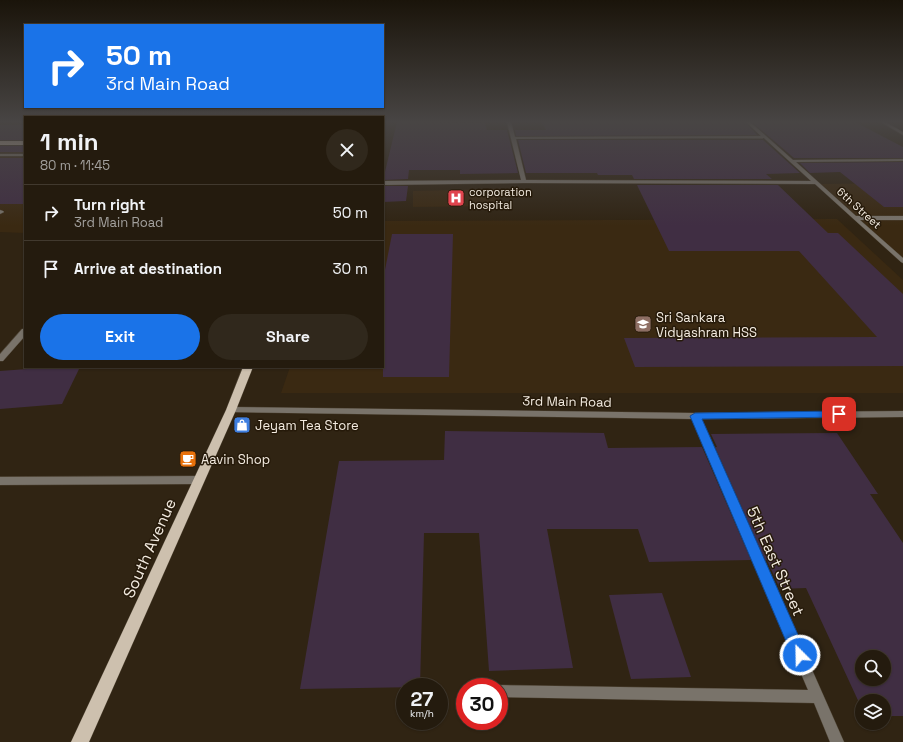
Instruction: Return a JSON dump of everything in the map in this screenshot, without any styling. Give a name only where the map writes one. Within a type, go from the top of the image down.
[{"type":"main road","name":"South Avenue","points":[[78,742],[231,410],[248,368]]},
{"type":"street","points":[[518,157],[524,182]]},
{"type":"street","name":"6th Street","points":[[788,157],[903,261]]},
{"type":"street","points":[[793,161],[903,160]]},
{"type":"street","points":[[384,183],[817,183]]},
{"type":"street","points":[[856,218],[903,218]]},
{"type":"street","points":[[0,359],[24,332]]},
{"type":"street","name":"3rd Main Road","points":[[231,410],[695,416],[903,414]]},
{"type":"street","name":"5th East Street","points":[[695,416],[837,742]]},
{"type":"street","points":[[0,480],[199,480]]},
{"type":"street","points":[[508,691],[818,697]]},
{"type":"shaded area","points":[[0,157],[24,157],[24,233],[0,232]]},
{"type":"shaded area","points":[[903,183],[903,258],[821,184]]},
{"type":"shaded area","name":"corporation hospital","points":[[496,189],[501,206],[413,207],[413,191]]},
{"type":"shaded area","name":"Sri Sankara Vidyashram HSS","points":[[837,219],[903,280],[903,393],[281,393],[290,368],[384,368],[384,221]]},
{"type":"building","points":[[389,157],[514,157],[518,173],[460,174],[460,170],[409,170],[408,179],[384,180]]},
{"type":"building","points":[[522,157],[782,157],[800,173],[766,174],[772,179],[634,179],[632,175],[598,175],[597,173],[526,173]]},
{"type":"building","points":[[792,157],[903,157],[903,158],[794,158]]},
{"type":"building","points":[[0,158],[24,158],[24,204],[0,204]]},
{"type":"building","points":[[903,162],[903,207],[884,207],[840,172],[810,173],[800,163]]},
{"type":"building","points":[[637,185],[778,185],[828,233],[838,233],[903,294],[903,366],[635,367],[624,338],[877,337],[799,251],[669,251]]},
{"type":"building","points":[[384,186],[408,186],[406,201],[384,202]]},
{"type":"building","points":[[392,234],[453,234],[449,377],[383,377],[384,275]]},
{"type":"building","points":[[40,368],[80,368],[62,404],[0,409],[0,371]]},
{"type":"building","points":[[445,431],[604,433],[608,448],[702,447],[751,560],[649,562],[638,529],[547,529],[573,668],[489,671],[479,533],[424,533],[420,678],[396,678],[396,687],[300,689],[339,461],[444,460]]},
{"type":"building","points":[[837,433],[878,494],[870,494],[903,543],[903,716],[891,716],[891,694],[855,694],[806,588],[780,589],[767,560],[765,560],[715,447],[717,447],[711,434]]},
{"type":"building","points":[[662,593],[691,677],[631,679],[609,595]]},
{"type":"place","name":"corporation hospital","points":[[456,198]]},
{"type":"place","name":"Sri Sankara Vidyashram HSS","points":[[643,324]]},
{"type":"place","name":"Jeyam Tea Store","points":[[242,425]]},
{"type":"place","name":"Aavin Shop","points":[[188,459]]},
{"type":"route","points":[[800,655],[695,416],[839,414]]}]
